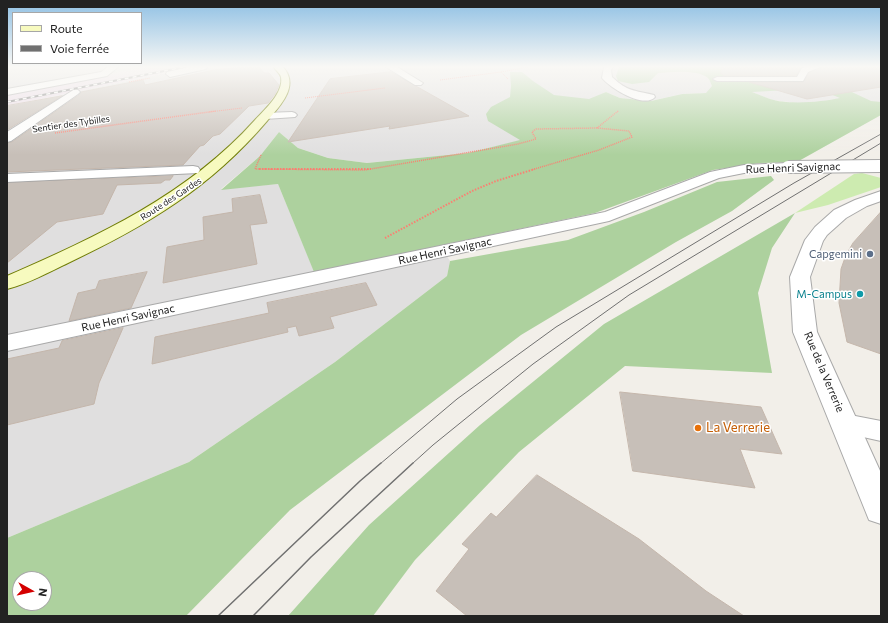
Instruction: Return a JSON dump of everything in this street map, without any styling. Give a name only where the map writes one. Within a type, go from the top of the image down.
[{"type":"main road","name":"Route des Gardes","points":[[7,283],[54,262],[146,216],[214,170],[270,116],[280,96]]},
{"type":"street","points":[[7,138],[69,96]]},
{"type":"street","points":[[636,96],[650,97]]},
{"type":"street","name":"Rue Henri Savignac","points":[[7,343],[609,216],[716,175],[744,169],[881,166]]},
{"type":"street","points":[[7,178],[193,170]]},
{"type":"street","name":"Rue de la Verrerie","points":[[881,196],[861,203],[840,214],[821,231],[814,240],[800,276],[805,332],[846,424],[881,509]]},
{"type":"lane","points":[[270,116],[291,111]]},
{"type":"lane","points":[[846,424],[881,431]]},
{"type":"path","name":"Sentier des Tybilles","points":[[54,133],[248,107]]},
{"type":"path","points":[[270,116],[255,169],[365,170],[518,144],[536,139],[532,132],[536,129],[597,128],[629,131],[632,137],[609,148],[497,181],[468,192],[434,212],[403,226],[385,238]]},
{"type":"shaded area","points":[[7,96],[55,96],[7,106]]},
{"type":"shaded area","points":[[55,96],[600,96],[535,137],[468,153],[367,163],[328,158],[298,148],[279,132],[260,156],[221,189],[278,184],[314,271],[440,245],[450,261],[447,276],[335,362],[189,462],[7,538],[7,106]]},
{"type":"shaded area","points":[[616,96],[673,96],[651,101],[620,98]]},
{"type":"shaded area","points":[[762,96],[881,96],[881,113],[772,100]]},
{"type":"green space","points":[[510,96],[563,96],[589,99],[596,96],[616,96],[620,98],[651,101],[673,96],[762,96],[777,101],[815,102],[840,98],[835,96],[860,96],[871,101],[881,102],[881,115],[797,162],[760,163],[713,170],[595,213],[314,272],[278,184],[221,190],[260,156],[279,132],[298,148],[328,158],[367,163],[468,153],[520,140],[488,121],[486,114],[491,107]]},
{"type":"green space","points":[[862,173],[881,178],[881,187],[828,205],[795,213],[854,174]]},
{"type":"green space","points":[[771,176],[774,180],[732,211],[676,242],[521,335],[290,510],[186,616],[7,616],[7,538],[189,462],[335,362],[447,276],[450,261],[568,240],[644,212],[717,182]]},
{"type":"green space","points":[[795,213],[772,248],[758,293],[772,373],[625,366],[519,452],[415,560],[373,616],[288,616],[369,525],[480,425],[604,324]]},
{"type":"building","points":[[62,96],[62,96],[7,130],[7,106]]},
{"type":"building","points":[[77,96],[273,96],[268,103],[249,106],[220,134],[213,136],[204,145],[200,146],[183,165],[7,172],[7,143],[12,142]]},
{"type":"building","points":[[319,96],[434,96],[469,116],[389,129],[390,126],[288,142]]},
{"type":"building","points":[[797,96],[825,96],[807,99]]},
{"type":"building","points":[[173,176],[170,180],[165,180],[161,183],[117,185],[103,214],[57,222],[7,263],[7,183]]},
{"type":"building","points":[[260,195],[267,223],[250,225],[257,264],[163,283],[167,247],[204,240],[203,217],[233,212],[232,199]]},
{"type":"building","name":"M-Campus","points":[[881,212],[881,354],[847,342],[839,303],[841,269],[846,255],[853,243]]},
{"type":"building","points":[[147,272],[131,308],[69,321],[78,293],[96,289],[99,281]]},
{"type":"building","points":[[366,283],[377,305],[330,317],[334,328],[299,336],[296,326],[287,328],[288,332],[152,364],[155,337],[269,313],[267,303]]},
{"type":"building","points":[[123,328],[99,383],[94,404],[7,425],[7,359],[59,348],[62,341]]},
{"type":"building","name":"La Verrerie","points":[[620,392],[761,407],[782,454],[740,449],[755,488],[633,471]]},
{"type":"building","points":[[537,475],[639,539],[706,591],[744,616],[467,616],[436,591],[469,549],[462,544],[491,513],[496,517]]},
{"type":"tram line","points":[[380,464],[457,399],[556,327],[794,183],[881,134]]},
{"type":"tram line","points":[[412,464],[433,445],[533,364],[629,295],[881,143]]},
{"type":"tram line","points":[[218,616],[360,481],[381,463]]},
{"type":"tram line","points":[[253,616],[311,557],[413,463]]},
{"type":"railway","points":[[7,102],[37,96]]},
{"type":"place","name":"Capgemini","points":[[870,254]]},
{"type":"place","name":"M-Campus","points":[[860,294]]},
{"type":"place","name":"La Verrerie","points":[[698,428]]}]
